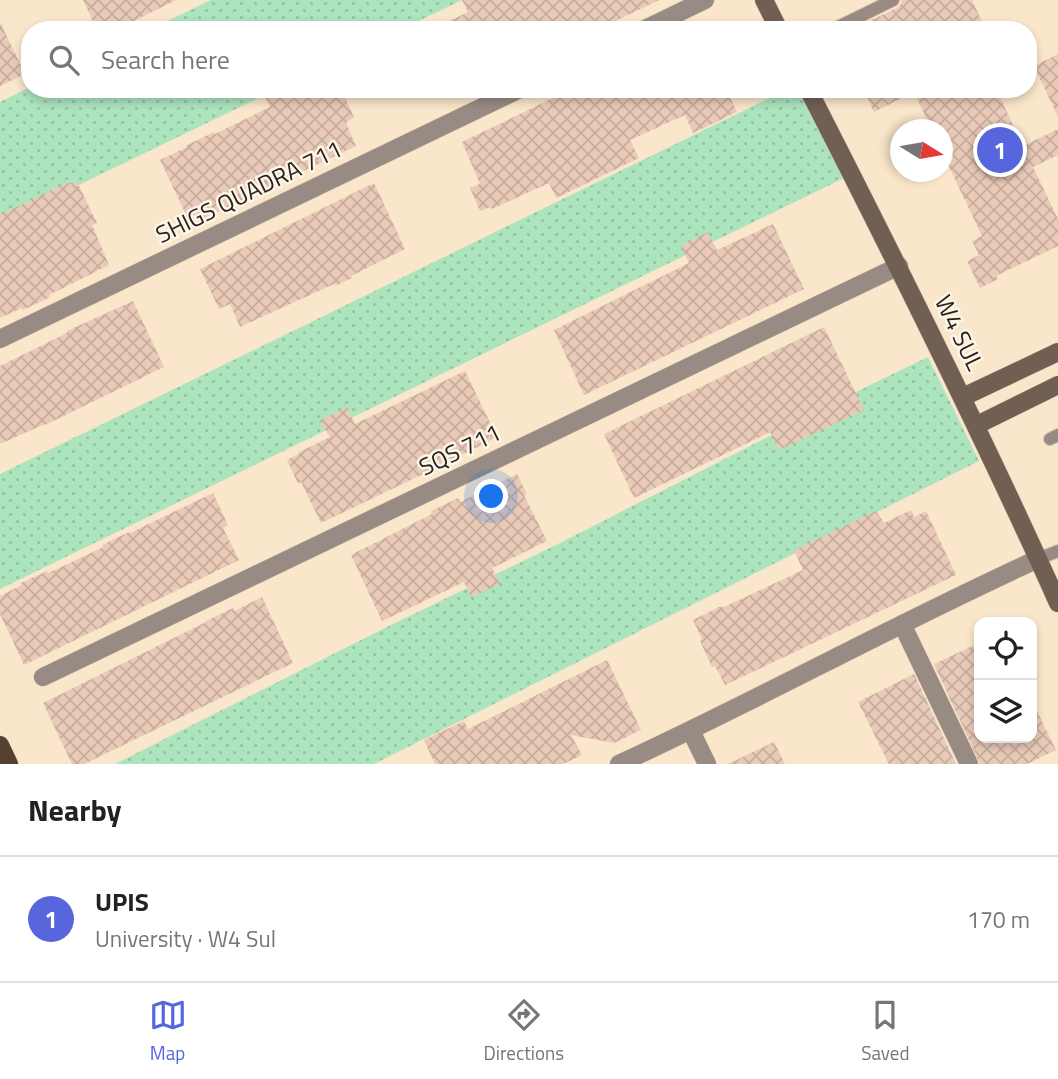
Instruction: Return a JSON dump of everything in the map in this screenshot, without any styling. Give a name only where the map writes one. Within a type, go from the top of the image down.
[{"type":"main road","points":[[764,0],[774,21]]},
{"type":"main road","name":"W4 SUL","points":[[813,98],[977,425],[1058,603]]},
{"type":"main road","points":[[963,397],[1058,352]]},
{"type":"main road","points":[[977,425],[1058,385]]},
{"type":"main road","points":[[0,745],[9,764]]},
{"type":"street","points":[[662,21],[705,0]]},
{"type":"street","name":"SHIGS QUADRA 711","points":[[0,339],[501,98]]},
{"type":"street","name":"SQS 711","points":[[43,677],[898,266]]},
{"type":"street","points":[[619,764],[1038,559]]},
{"type":"street","points":[[902,624],[969,764]]},
{"type":"street","points":[[691,731],[706,764]]},
{"type":"lane","points":[[850,21],[893,0]]},
{"type":"lane","points":[[1038,559],[1058,551]]},
{"type":"green space","points":[[211,0],[462,0],[419,21],[168,21]]},
{"type":"green space","points":[[21,92],[21,98],[258,98],[0,223],[0,102]]},
{"type":"green space","points":[[770,98],[805,98],[844,178],[0,589],[0,474]]},
{"type":"green space","points":[[928,357],[979,461],[374,764],[115,764],[560,543]]},
{"type":"building","points":[[83,0],[176,0],[134,21],[93,21]]},
{"type":"building","points":[[462,0],[659,0],[616,21],[450,21],[468,12]]},
{"type":"building","points":[[902,0],[972,0],[982,21],[869,21],[901,4]]},
{"type":"building","points":[[0,22],[21,66],[21,76],[0,86]]},
{"type":"building","points":[[1058,54],[1058,117],[1037,72],[1037,64]]},
{"type":"building","points":[[266,98],[345,98],[354,117],[346,123],[356,146],[191,225],[160,160],[270,107]]},
{"type":"building","points":[[552,98],[730,98],[737,112],[693,133],[685,115],[630,140],[639,158],[556,198],[549,183],[492,209],[491,207],[480,211],[470,188],[480,184],[462,142]]},
{"type":"building","points":[[867,98],[902,98],[874,112]]},
{"type":"building","points":[[917,98],[1000,98],[1023,146],[1058,129],[1058,155],[1033,167],[1058,219],[1058,246],[996,276],[998,279],[980,288],[967,261],[979,255],[972,241],[982,236],[953,175],[953,119],[927,119]]},
{"type":"building","points":[[77,182],[97,223],[92,225],[109,265],[49,295],[50,297],[0,318],[0,215],[64,184]]},
{"type":"building","points":[[374,183],[405,249],[351,276],[352,278],[240,327],[230,304],[219,309],[200,269]]},
{"type":"building","points":[[773,224],[804,289],[584,395],[554,330],[689,263],[681,246],[708,232],[717,250]]},
{"type":"building","points":[[133,301],[164,367],[0,444],[0,366]]},
{"type":"building","points":[[824,327],[864,410],[779,450],[770,432],[634,498],[604,434]]},
{"type":"building","points":[[465,371],[497,437],[321,523],[287,460],[330,437],[319,421],[347,407],[355,424]]},
{"type":"building","points":[[517,474],[527,494],[524,495],[547,541],[492,568],[500,584],[471,597],[464,582],[382,621],[351,555],[432,514],[431,511],[458,498],[460,502]]},
{"type":"building","points":[[213,493],[228,525],[223,528],[239,560],[24,665],[0,614],[0,596],[22,585],[21,583],[83,557],[103,547],[102,545]]},
{"type":"building","points":[[911,510],[914,517],[926,511],[956,575],[725,685],[715,666],[712,667],[693,620],[803,570],[794,550],[876,511],[884,523]]},
{"type":"building","points":[[262,597],[293,663],[84,764],[72,764],[43,703],[206,621],[233,608],[235,611]]},
{"type":"building","points":[[974,645],[974,743],[1037,743],[1037,711],[1056,750],[1027,764],[980,764],[934,664]]},
{"type":"building","points":[[607,660],[641,730],[614,743],[571,735],[582,755],[563,764],[435,764],[424,740],[464,721],[468,729]]},
{"type":"building","points":[[914,674],[956,764],[889,764],[858,702]]},
{"type":"building","points":[[774,742],[785,764],[728,764]]},
{"type":"place","name":"UPIS","points":[[1000,150]]}]
